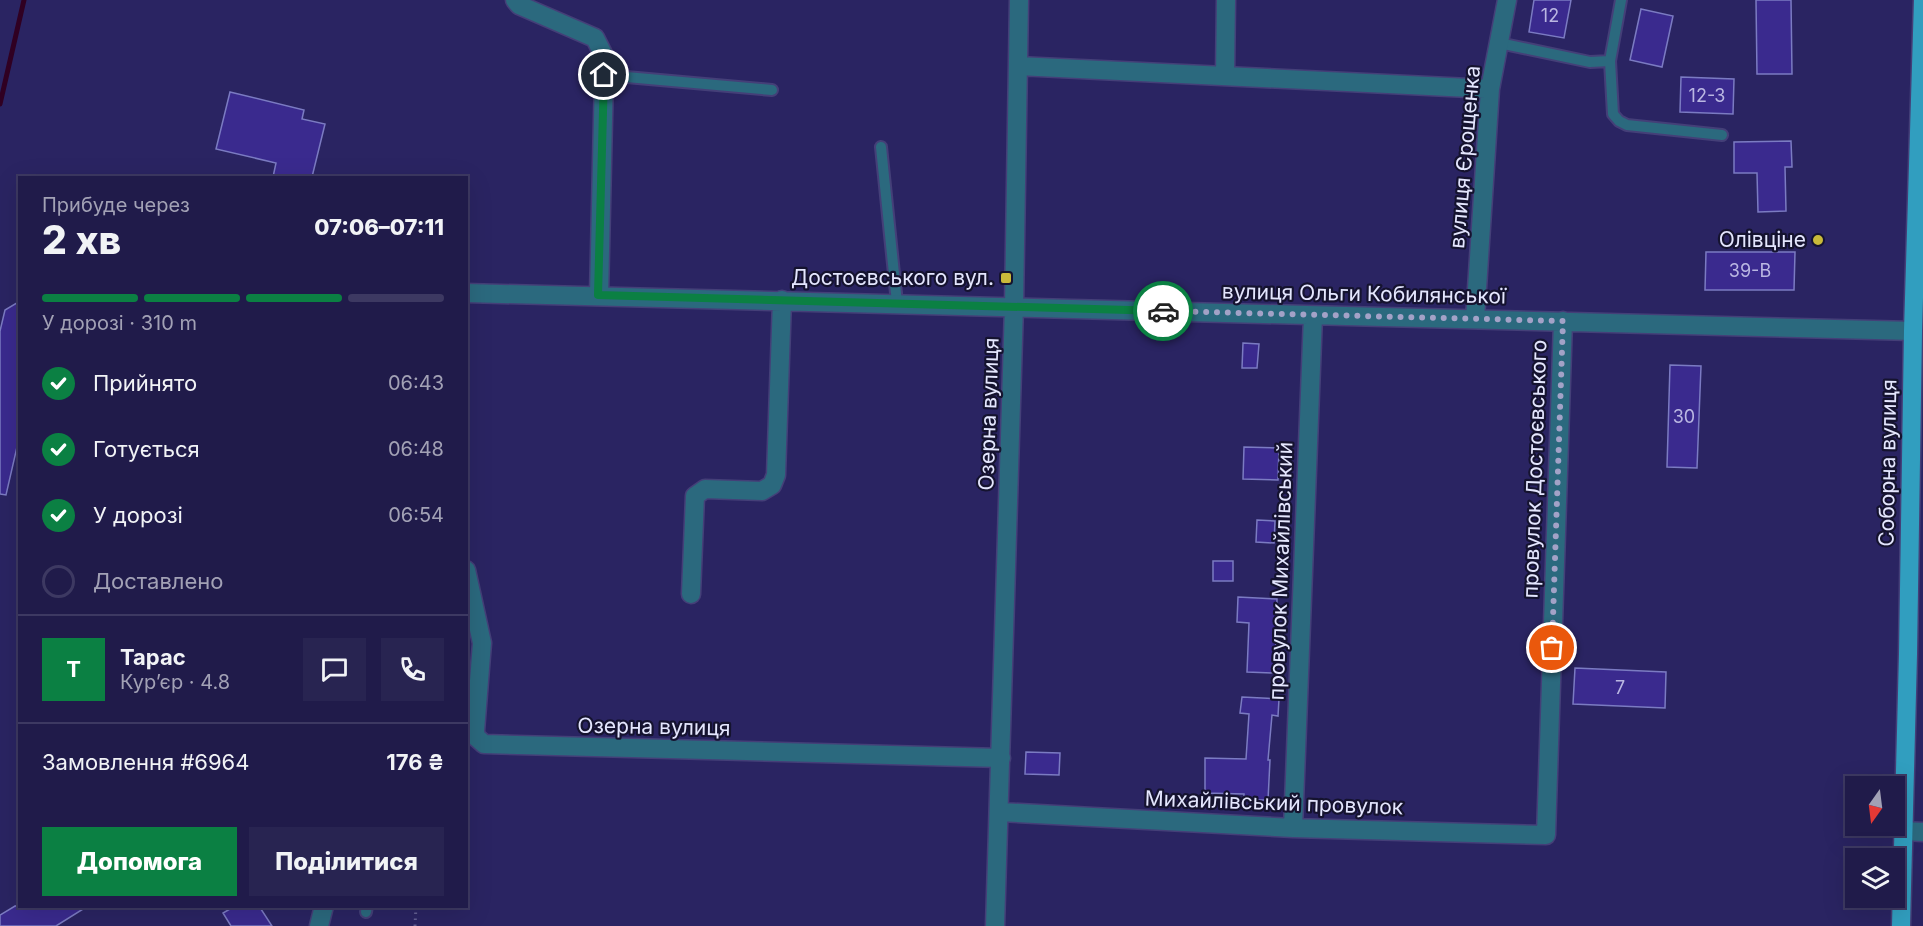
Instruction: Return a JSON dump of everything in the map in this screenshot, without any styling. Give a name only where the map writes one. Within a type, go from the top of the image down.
[{"type":"main road","name":"Соборна вулиця","points":[[1905,802],[1915,654],[1913,331],[1923,0]]},
{"type":"main road","name":"Соборна вулиця","points":[[1901,926],[1903,836]]},
{"type":"street","points":[[515,0],[519,5],[595,38],[603,54],[598,295]]},
{"type":"street","name":"Озерна вулиця","points":[[995,926],[1014,306],[1019,0]]},
{"type":"street","points":[[1225,75],[1226,0]]},
{"type":"street","name":"вулиця Єрощенка","points":[[1475,319],[1490,89],[1507,0]]},
{"type":"street","points":[[1018,66],[1490,89]]},
{"type":"street","name":"вулиця Ольги Кобилянської","points":[[468,293],[1913,331]]},
{"type":"street","points":[[691,594],[695,496],[705,489],[762,490],[772,485],[776,475],[782,300]]},
{"type":"street","name":"провулок Михайлівський","points":[[1293,828],[1313,316]]},
{"type":"street","name":"провулок Достоєвського","points":[[1546,835],[1563,321]]},
{"type":"street","name":"Озерна вулиця","points":[[468,579],[482,643],[475,731],[476,736],[489,746],[1001,758]]},
{"type":"street","name":"Михайлівський провулок","points":[[1000,812],[1293,828],[1546,835]]},
{"type":"street","points":[[1905,831],[1923,832]]},
{"type":"street","points":[[320,926],[324,908]]},
{"type":"lane","points":[[1621,0],[1610,61],[1613,114],[1627,125],[1722,135]]},
{"type":"lane","points":[[1498,43],[1590,62],[1610,61]]},
{"type":"lane","points":[[604,75],[772,90]]},
{"type":"lane","points":[[881,147],[897,303]]},
{"type":"path","points":[[415,926],[416,908]]},
{"type":"building","points":[[1534,0],[1571,0],[1564,38],[1529,32]]},
{"type":"building","points":[[1756,0],[1791,0],[1792,74],[1757,74]]},
{"type":"building","points":[[1641,9],[1673,16],[1662,67],[1630,60]]},
{"type":"building","points":[[1681,77],[1734,79],[1733,114],[1680,112]]},
{"type":"building","points":[[230,92],[304,110],[302,119],[325,124],[312,176],[273,176],[276,163],[216,149]]},
{"type":"building","points":[[1791,141],[1792,167],[1785,167],[1786,211],[1758,212],[1757,173],[1734,173],[1734,142]]},
{"type":"building","points":[[1706,252],[1795,252],[1794,290],[1705,290]]},
{"type":"building","points":[[18,302],[18,443],[6,495],[0,494],[0,331],[5,310]]},
{"type":"building","points":[[1243,343],[1259,344],[1257,368],[1242,368]]},
{"type":"building","points":[[1670,365],[1701,366],[1697,468],[1667,467]]},
{"type":"building","points":[[1244,447],[1279,448],[1278,480],[1243,479]]},
{"type":"building","points":[[1257,520],[1275,521],[1274,543],[1256,542]]},
{"type":"building","points":[[1213,561],[1233,561],[1233,581],[1213,581]]},
{"type":"building","points":[[1238,597],[1277,599],[1275,673],[1247,672],[1249,623],[1237,622]]},
{"type":"building","points":[[1575,668],[1666,672],[1665,708],[1573,704]]},
{"type":"building","points":[[1242,697],[1279,699],[1278,716],[1272,715],[1268,760],[1270,760],[1268,800],[1244,800],[1244,794],[1205,793],[1205,758],[1246,759],[1249,714],[1240,713]]},
{"type":"building","points":[[1026,752],[1060,753],[1059,775],[1025,774]]},
{"type":"building","points":[[15,906],[18,908],[85,908],[56,926],[0,926],[0,915]]},
{"type":"building","points":[[232,908],[260,908],[272,926],[231,926],[223,913]]},
{"type":"waterway","points":[[0,104],[24,0]]},
{"type":"way so far","points":[[1163,311],[1563,321],[1552,648]]},
{"type":"place","name":"Олівціне","points":[[1818,240]]},
{"type":"place","name":"Достоєвського вул.","points":[[1006,278]]},
{"type":"route","points":[[604,75],[598,295],[1163,311]]}]
